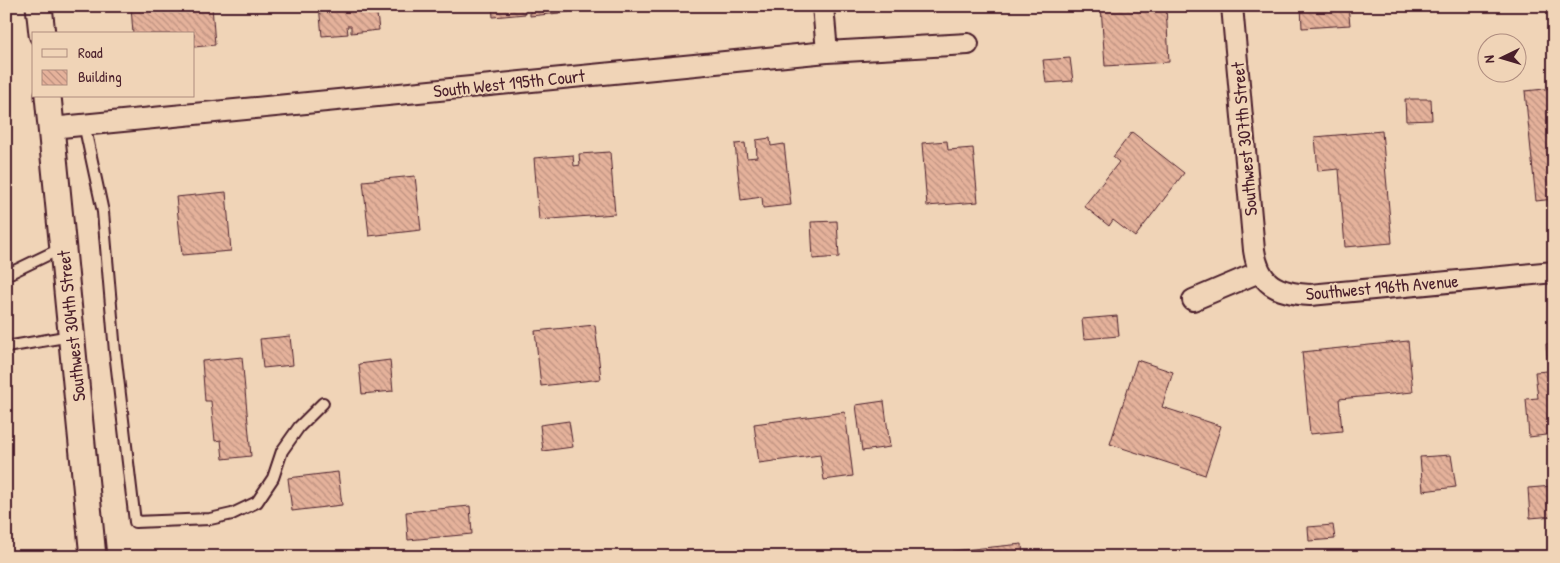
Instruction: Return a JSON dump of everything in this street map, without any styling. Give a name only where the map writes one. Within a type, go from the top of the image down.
[{"type":"street","points":[[39,6],[42,32]]},
{"type":"street","points":[[823,6],[827,52]]},
{"type":"street","name":"Southwest 307th Street","points":[[1232,6],[1252,232],[1259,272]]},
{"type":"street","name":"South West 195th Court","points":[[51,128],[827,52],[968,44]]},
{"type":"street","name":"Southwest 304th Street","points":[[48,98],[93,557]]},
{"type":"street","points":[[1193,300],[1259,272]]},
{"type":"street","name":"Southwest 196th Avenue","points":[[1259,272],[1264,280],[1279,289],[1290,293],[1310,295],[1554,272]]},
{"type":"lane","points":[[84,124],[103,212],[114,352],[135,522],[210,519],[232,514],[257,502],[273,478],[282,451],[299,427],[323,403]]},
{"type":"lane","points":[[6,276],[63,248]]},
{"type":"lane","points":[[6,347],[72,336]]},
{"type":"building","points":[[131,6],[212,6],[215,45],[195,47],[195,32],[133,32]]},
{"type":"building","points":[[319,6],[376,6],[379,30],[351,33],[351,26],[347,26],[348,34],[322,36]]},
{"type":"building","points":[[492,6],[524,6],[525,14],[493,17]]},
{"type":"building","points":[[530,6],[568,6],[569,12],[530,16]]},
{"type":"building","points":[[1101,6],[1166,6],[1169,62],[1105,66]]},
{"type":"building","points":[[1301,6],[1348,6],[1350,25],[1302,28]]},
{"type":"building","points":[[1070,58],[1073,81],[1046,83],[1043,60]]},
{"type":"building","points":[[1554,88],[1554,199],[1536,201],[1525,91]]},
{"type":"building","points":[[1405,99],[1431,99],[1432,120],[1406,121]]},
{"type":"building","points":[[1382,131],[1392,243],[1345,247],[1339,169],[1318,171],[1315,137]]},
{"type":"building","points":[[1132,132],[1184,173],[1135,237],[1113,220],[1109,226],[1084,206],[1119,162],[1113,157]]},
{"type":"building","points":[[770,138],[771,146],[784,144],[791,205],[763,208],[762,197],[741,200],[735,144],[745,143],[747,158],[757,157],[756,140]]},
{"type":"building","points":[[947,141],[948,150],[973,148],[978,202],[927,206],[922,143]]},
{"type":"building","points":[[610,152],[615,214],[539,220],[534,158],[573,155],[574,166],[580,165],[579,154]]},
{"type":"building","points":[[415,176],[421,230],[369,236],[363,181]]},
{"type":"building","points":[[226,192],[231,251],[182,255],[176,197]]},
{"type":"building","points":[[837,221],[839,257],[813,259],[811,222]]},
{"type":"building","points":[[1117,316],[1119,336],[1084,339],[1082,319]]},
{"type":"building","points":[[595,325],[601,379],[541,386],[535,331]]},
{"type":"building","points":[[290,336],[293,365],[263,368],[260,339]]},
{"type":"building","points":[[1408,341],[1413,392],[1339,399],[1342,431],[1310,434],[1302,352]]},
{"type":"building","points":[[1554,343],[1554,434],[1529,437],[1526,399],[1538,398],[1535,372],[1548,371],[1546,344]]},
{"type":"building","points":[[242,357],[251,456],[223,459],[221,440],[215,441],[211,401],[205,401],[202,361]]},
{"type":"building","points":[[390,360],[393,391],[362,394],[359,364]]},
{"type":"building","points":[[1137,360],[1173,372],[1162,407],[1221,426],[1205,475],[1110,444]]},
{"type":"building","points":[[884,401],[890,447],[862,451],[856,405]]},
{"type":"building","points":[[845,412],[853,476],[824,480],[820,455],[759,463],[754,424]]},
{"type":"building","points":[[569,421],[573,447],[543,451],[540,425]]},
{"type":"building","points":[[1451,455],[1456,487],[1423,491],[1420,457]]},
{"type":"building","points":[[338,472],[342,505],[292,511],[288,478]]},
{"type":"building","points":[[1553,486],[1554,516],[1530,518],[1528,488]]},
{"type":"building","points":[[470,506],[472,534],[408,540],[406,512]]},
{"type":"building","points":[[1333,525],[1335,539],[1309,541],[1308,527]]},
{"type":"building","points":[[1022,544],[1023,557],[954,557],[953,551]]}]
